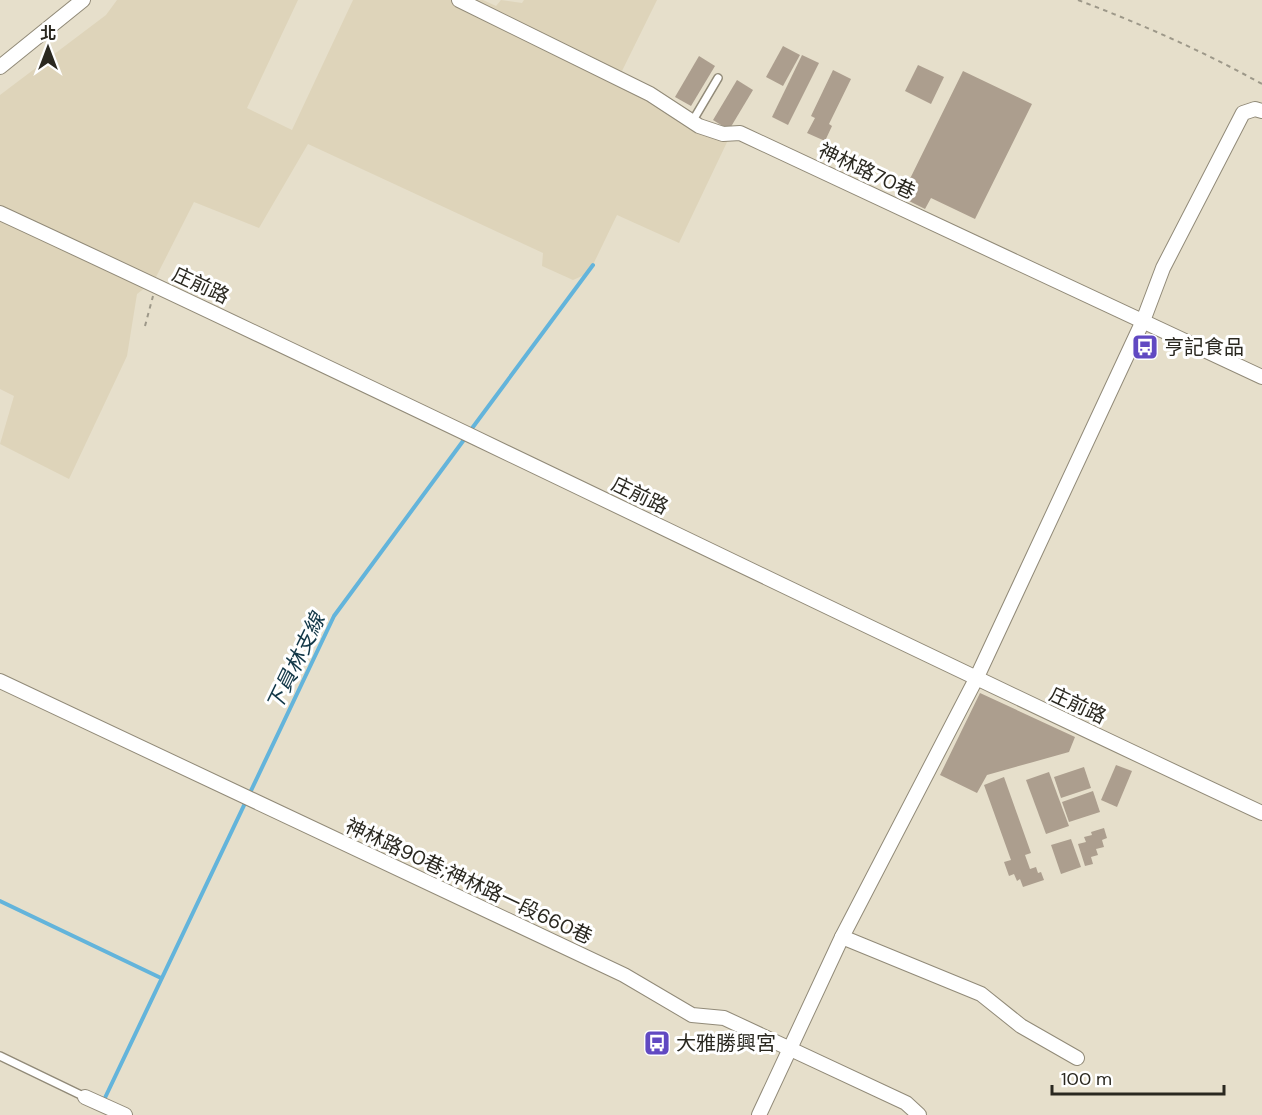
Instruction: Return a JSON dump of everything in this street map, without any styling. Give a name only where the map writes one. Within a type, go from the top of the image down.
[{"type":"street","points":[[1,64],[83,0]]},
{"type":"street","name":"神林路70巷","points":[[459,0],[650,94],[692,122],[723,134],[740,133],[1262,377]]},
{"type":"street","points":[[759,1115],[842,937],[976,679],[1143,321],[1162,268],[1243,113],[1255,109],[1262,111]]},
{"type":"street","name":"庄前路","points":[[0,213],[258,333],[976,679],[1262,813]]},
{"type":"street","name":"神林路90巷;神林路一段660巷","points":[[0,681],[624,975],[692,1016],[724,1018],[906,1103],[919,1115]]},
{"type":"street","points":[[842,937],[981,994],[1020,1026],[1077,1058]]},
{"type":"street","points":[[85,1097],[125,1115]]},
{"type":"lane","points":[[692,122],[718,78]]},
{"type":"lane","points":[[0,1056],[85,1097]]},
{"type":"path","points":[[1078,0],[1215,57],[1262,84]]},
{"type":"path","points":[[145,326],[156,285]]},
{"type":"shaded area","points":[[117,0],[298,0],[247,108],[292,130],[353,0],[483,0],[496,6],[501,0],[522,3],[524,0],[657,0],[622,71],[670,98],[680,123],[729,138],[679,243],[617,215],[589,273],[573,280],[542,266],[543,253],[308,144],[259,228],[194,202],[154,281],[137,294],[127,356],[69,479],[0,444],[14,396],[0,389],[0,95],[106,15]]},
{"type":"building","points":[[783,46],[800,55],[783,86],[766,77]]},
{"type":"building","points":[[802,55],[819,63],[788,125],[772,117]]},
{"type":"building","points":[[699,56],[715,66],[691,106],[675,97]]},
{"type":"building","points":[[918,65],[944,77],[931,104],[905,91]]},
{"type":"building","points":[[833,70],[851,79],[829,124],[832,126],[825,141],[807,133],[815,118],[811,116]]},
{"type":"building","points":[[963,71],[1032,104],[975,219],[931,198],[925,209],[901,197]]},
{"type":"building","points":[[737,80],[753,90],[729,130],[713,120]]},
{"type":"building","points":[[980,693],[1075,737],[1069,752],[987,775],[977,793],[940,775]]},
{"type":"building","points":[[1116,765],[1132,771],[1117,807],[1101,800]]},
{"type":"building","points":[[1084,767],[1091,788],[1061,798],[1054,777]]},
{"type":"building","points":[[1049,772],[1069,826],[1046,834],[1026,780]]},
{"type":"building","points":[[1004,777],[1031,853],[1025,855],[1030,869],[1036,867],[1044,880],[1023,887],[1020,879],[1017,881],[1014,874],[1009,876],[1004,862],[1011,860],[984,785]]},
{"type":"building","points":[[1093,791],[1100,812],[1069,822],[1062,802]]},
{"type":"building","points":[[1104,828],[1107,838],[1102,840],[1104,847],[1096,849],[1098,855],[1091,857],[1093,864],[1085,866],[1078,844],[1086,842],[1084,837],[1092,835],[1091,832]]},
{"type":"building","points":[[1071,839],[1081,867],[1061,874],[1051,845]]},
{"type":"waterway","name":"下員林支線","points":[[470,431],[593,265]]},
{"type":"waterway","name":"下員林支線","points":[[103,1102],[334,616],[466,437]]},
{"type":"waterway","points":[[0,901],[161,978]]},
{"type":"place","name":"亨記食品","points":[[1145,347]]},
{"type":"place","name":"大雅勝興宮","points":[[657,1043]]}]
